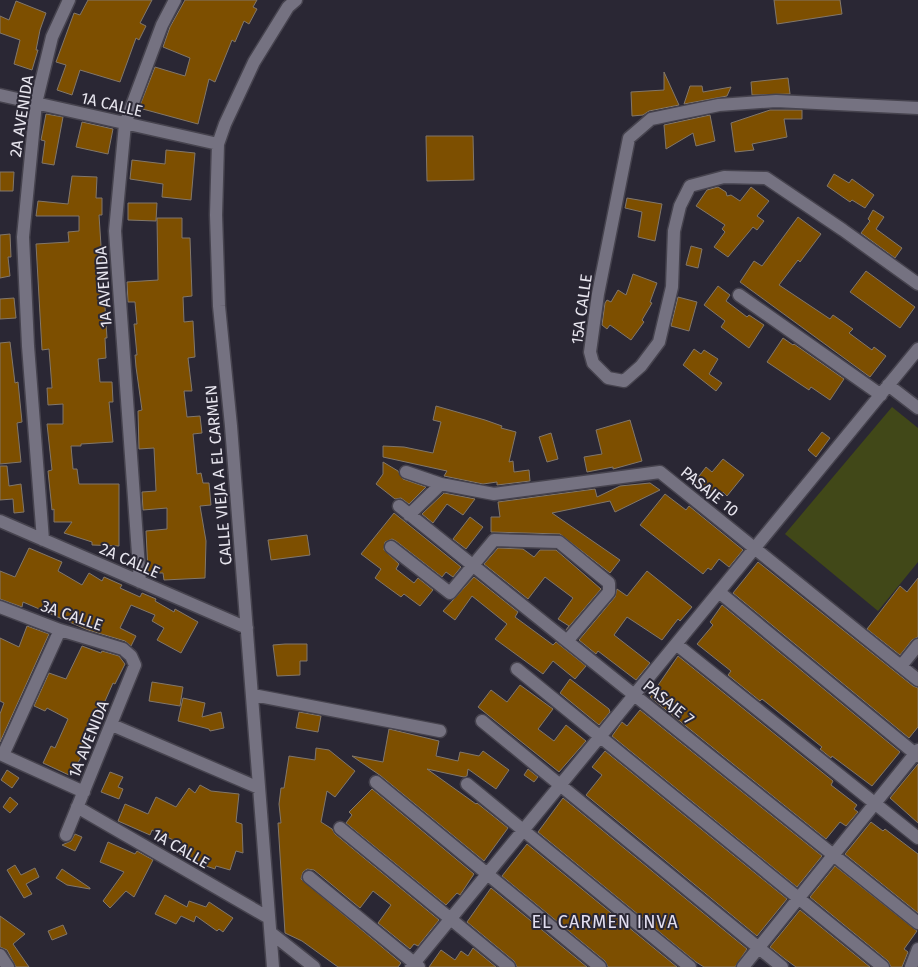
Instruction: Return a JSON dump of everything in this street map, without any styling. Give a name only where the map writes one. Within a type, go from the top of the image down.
[{"type":"street","name":"2A AVENIDA","points":[[44,540],[28,346],[23,237],[36,103],[52,37],[69,0]]},
{"type":"street","name":"1A AVENIDA","points":[[140,582],[115,231],[125,124],[162,25],[174,0]]},
{"type":"street","name":"CALLE VIEJA A EL CARMEN","points":[[273,967],[253,695],[219,306],[216,215],[218,144],[229,112],[254,62],[288,7],[296,0]]},
{"type":"street","name":"1A CALLE","points":[[0,95],[218,144]]},
{"type":"street","name":"15A CALLE","points":[[918,108],[885,108],[776,100],[719,105],[651,119],[629,138],[598,294],[590,352],[593,363],[608,378],[624,381],[640,366],[659,342],[672,287],[674,231],[680,206],[690,186],[724,177],[766,178],[918,284]]},
{"type":"street","points":[[739,295],[884,390],[918,408]]},
{"type":"street","points":[[309,877],[415,966],[451,919],[918,349]]},
{"type":"street","name":"PASAJE 10","points":[[406,472],[441,484],[494,494],[660,472],[918,680]]},
{"type":"street","points":[[409,514],[441,484]]},
{"type":"street","name":"PASAJE 7","points":[[399,506],[918,923]]},
{"type":"street","name":"2A CALLE","points":[[0,521],[247,628]]},
{"type":"street","points":[[391,547],[450,593],[494,540],[559,542],[602,575],[609,583],[609,592],[567,641]]},
{"type":"street","points":[[719,592],[917,754],[743,967]]},
{"type":"street","name":"3A CALLE","points":[[0,606],[60,630],[123,649],[131,656]]},
{"type":"street","points":[[60,630],[2,754],[84,792]]},
{"type":"street","points":[[676,644],[918,838]]},
{"type":"street","points":[[901,666],[918,645]]},
{"type":"street","name":"1A AVENIDA","points":[[66,835],[135,665],[131,656]]},
{"type":"street","points":[[516,669],[884,967]]},
{"type":"street","points":[[253,695],[440,731]]},
{"type":"street","points":[[482,721],[782,967]]},
{"type":"street","points":[[112,725],[259,788]]},
{"type":"street","points":[[376,782],[600,967]]},
{"type":"street","points":[[467,784],[690,967]]},
{"type":"street","name":"1A CALLE","points":[[77,807],[269,918]]},
{"type":"street","points":[[340,828],[509,967]]},
{"type":"street","points":[[271,933],[314,967]]},
{"type":"street","points":[[911,967],[918,949]]},
{"type":"street","points":[[0,955],[8,967]]},
{"type":"green space","points":[[892,407],[918,428],[918,562],[878,611],[785,534]]},
{"type":"building","points":[[88,0],[152,0],[140,23],[146,26],[139,40],[136,38],[120,82],[80,70],[72,95],[57,90],[66,65],[56,62],[74,13],[80,15]]},
{"type":"building","points":[[185,0],[257,0],[253,7],[257,9],[249,24],[244,21],[235,42],[232,40],[215,82],[209,79],[198,124],[139,108],[155,67],[185,76],[190,58],[163,47],[170,27]]},
{"type":"building","points":[[774,0],[840,0],[842,14],[777,24]]},
{"type":"building","points":[[16,1],[46,13],[40,30],[36,50],[38,50],[32,70],[14,64],[20,40],[0,33],[0,16],[9,20]]},
{"type":"building","points":[[664,72],[679,105],[649,111],[643,115],[632,116],[631,92],[664,90]]},
{"type":"building","points":[[788,78],[790,94],[752,95],[751,82]]},
{"type":"building","points":[[690,86],[702,86],[703,92],[731,87],[727,96],[684,104]]},
{"type":"building","points":[[770,110],[802,110],[802,119],[784,119],[787,137],[752,144],[754,150],[735,152],[731,123]]},
{"type":"building","points":[[46,114],[63,117],[54,165],[42,163],[45,141],[41,140]]},
{"type":"building","points":[[710,115],[715,141],[696,146],[693,133],[666,149],[664,125]]},
{"type":"building","points":[[82,122],[113,129],[108,154],[76,147]]},
{"type":"building","points":[[426,136],[473,136],[474,180],[427,181]]},
{"type":"building","points":[[166,150],[195,153],[191,200],[162,197],[163,184],[130,179],[132,160],[165,164]]},
{"type":"building","points":[[0,172],[14,172],[13,191],[0,191]]},
{"type":"building","points":[[834,174],[849,183],[852,179],[874,195],[865,208],[852,200],[850,202],[827,186]]},
{"type":"building","points":[[72,176],[97,177],[96,198],[102,198],[102,215],[99,215],[107,338],[105,338],[106,358],[98,359],[100,382],[112,382],[113,402],[109,402],[113,442],[71,446],[73,469],[77,469],[79,484],[119,484],[119,546],[92,545],[92,542],[64,533],[72,522],[54,522],[54,509],[52,510],[48,471],[52,470],[47,424],[63,424],[63,404],[48,405],[47,388],[52,388],[49,349],[42,350],[36,244],[69,242],[68,232],[79,231],[79,216],[36,216],[38,201],[68,204]]},
{"type":"building","points":[[718,187],[726,192],[727,196],[731,195],[740,201],[751,187],[769,201],[757,216],[764,221],[757,230],[753,227],[728,257],[714,247],[725,232],[722,229],[725,225],[696,206],[707,190]]},
{"type":"building","points":[[627,198],[662,204],[655,241],[638,237],[642,212],[625,208]]},
{"type":"building","points":[[128,203],[157,203],[156,221],[128,220]]},
{"type":"building","points":[[873,210],[884,217],[876,229],[902,248],[895,258],[861,233],[870,221],[868,219]]},
{"type":"building","points":[[798,217],[821,234],[800,262],[798,260],[779,285],[830,319],[833,315],[853,329],[849,333],[872,350],[874,347],[886,356],[870,377],[740,282],[754,261],[762,266]]},
{"type":"building","points":[[157,218],[182,218],[182,238],[190,238],[192,296],[183,297],[184,322],[193,321],[195,357],[188,358],[192,391],[184,391],[187,417],[200,416],[202,433],[193,434],[197,474],[201,473],[203,483],[209,483],[211,505],[200,506],[206,541],[205,578],[164,580],[163,573],[148,573],[146,531],[167,529],[167,508],[143,510],[142,492],[156,491],[154,448],[139,449],[138,411],[142,410],[135,355],[137,355],[134,324],[137,324],[135,302],[128,302],[127,282],[158,280]]},
{"type":"building","points":[[10,234],[11,257],[8,257],[10,276],[0,278],[0,235]]},
{"type":"building","points":[[691,246],[702,249],[698,268],[686,265]]},
{"type":"building","points":[[866,271],[915,307],[900,328],[850,292]]},
{"type":"building","points":[[633,274],[657,283],[650,302],[652,303],[642,320],[644,322],[631,340],[610,325],[607,329],[602,325],[605,303],[607,300],[611,302],[618,290],[626,295]]},
{"type":"building","points":[[718,286],[730,295],[726,301],[747,317],[749,315],[764,325],[749,348],[721,327],[725,321],[704,305]]},
{"type":"building","points":[[678,297],[697,302],[689,331],[671,326]]},
{"type":"building","points":[[14,298],[16,318],[0,319],[0,299]]},
{"type":"building","points":[[783,338],[844,379],[830,400],[811,387],[809,390],[767,362]]},
{"type":"building","points":[[10,342],[15,383],[18,382],[22,422],[17,423],[21,462],[0,464],[0,343]]},
{"type":"building","points":[[694,349],[701,354],[704,350],[718,359],[709,374],[722,383],[716,391],[683,365]]},
{"type":"building","points":[[436,406],[485,420],[502,426],[501,428],[516,432],[509,462],[513,461],[514,472],[529,470],[530,481],[497,485],[497,482],[483,484],[444,476],[447,471],[383,457],[383,446],[404,447],[433,453],[441,422],[433,420]]},
{"type":"building","points":[[630,420],[642,461],[613,469],[613,467],[587,472],[584,457],[602,454],[596,430]]},
{"type":"building","points":[[822,432],[830,438],[816,457],[808,450]]},
{"type":"building","points":[[551,433],[558,459],[547,462],[539,437]]},
{"type":"building","points":[[723,459],[744,475],[727,496],[723,492],[715,501],[693,484],[706,467],[712,472]]},
{"type":"building","points":[[383,462],[398,471],[403,479],[426,487],[409,504],[401,498],[395,499],[376,484],[383,474]]},
{"type":"building","points":[[0,466],[7,466],[9,486],[21,484],[24,512],[14,513],[13,499],[0,500]]},
{"type":"building","points":[[650,483],[660,490],[615,512],[610,501],[552,513],[620,560],[610,573],[560,534],[491,532],[491,517],[500,517],[498,502],[595,489],[597,497],[620,486]]},
{"type":"building","points":[[444,493],[475,499],[463,515],[447,504],[433,523],[422,514]]},
{"type":"building","points":[[665,494],[686,510],[689,506],[743,550],[729,567],[719,559],[711,570],[708,568],[703,574],[640,525]]},
{"type":"building","points":[[394,513],[461,567],[453,577],[446,572],[442,577],[396,541],[392,539],[385,542],[384,550],[399,564],[396,569],[414,583],[418,578],[433,590],[420,606],[404,594],[401,597],[375,578],[381,569],[361,554]]},
{"type":"building","points":[[470,517],[483,527],[466,549],[453,539]]},
{"type":"building","points":[[307,535],[310,555],[271,560],[268,540]]},
{"type":"building","points":[[29,548],[62,562],[58,571],[82,585],[89,573],[102,581],[104,577],[122,585],[120,588],[140,597],[142,593],[156,599],[155,601],[174,612],[175,609],[198,622],[181,653],[157,640],[164,628],[152,621],[155,615],[131,605],[120,628],[136,636],[131,646],[125,641],[88,630],[23,602],[22,607],[0,599],[0,571],[15,577]]},
{"type":"building","points":[[498,548],[523,549],[534,557],[540,550],[556,550],[601,589],[566,630],[569,626],[558,619],[573,598],[545,577],[528,599],[484,564]]},
{"type":"building","points":[[758,562],[913,686],[918,688],[918,727],[909,738],[733,593]]},
{"type":"building","points":[[647,571],[692,607],[680,621],[678,619],[662,640],[627,617],[614,635],[650,663],[636,680],[598,651],[596,654],[579,640],[615,597],[617,589],[627,596]]},
{"type":"building","points":[[474,577],[518,612],[515,617],[553,645],[556,642],[586,666],[575,679],[553,661],[543,674],[495,639],[507,624],[472,596],[455,620],[443,611]]},
{"type":"building","points":[[918,578],[918,637],[912,640],[900,655],[867,629],[900,586],[907,592]]},
{"type":"building","points":[[722,605],[900,752],[872,786],[832,756],[831,758],[820,749],[822,747],[762,699],[760,701],[728,675],[731,671],[697,644],[713,625],[710,622]]},
{"type":"building","points":[[27,626],[49,634],[0,742],[0,714],[4,703],[0,701],[0,638],[19,647]]},
{"type":"building","points":[[307,644],[307,661],[300,661],[300,675],[277,676],[273,645]]},
{"type":"building","points":[[82,646],[101,653],[102,651],[119,656],[125,664],[115,684],[113,683],[94,726],[97,727],[71,776],[43,763],[51,746],[55,748],[68,719],[47,708],[45,711],[34,706],[49,673],[66,679]]},
{"type":"building","points":[[678,656],[833,781],[831,785],[857,805],[854,809],[858,812],[846,826],[840,822],[826,839],[650,697]]},
{"type":"building","points":[[570,679],[609,709],[610,712],[599,725],[560,693]]},
{"type":"building","points":[[152,682],[183,687],[180,706],[149,701]]},
{"type":"building","points":[[520,685],[553,709],[538,729],[554,741],[566,725],[586,741],[559,772],[478,707],[491,690],[507,702]]},
{"type":"building","points":[[183,698],[205,703],[202,717],[221,712],[224,728],[210,731],[209,729],[178,721]]},
{"type":"building","points":[[640,710],[822,856],[797,887],[612,736],[622,722],[627,726]]},
{"type":"building","points":[[299,712],[321,716],[318,732],[296,728]]},
{"type":"building","points":[[389,729],[439,741],[436,756],[458,761],[460,752],[479,756],[483,751],[509,770],[496,789],[468,769],[467,776],[464,777],[427,769],[477,803],[508,828],[484,861],[381,776],[352,756],[383,762]]},
{"type":"building","points":[[316,748],[329,750],[355,771],[335,797],[327,791],[321,822],[332,829],[335,834],[439,920],[418,946],[414,944],[410,949],[378,923],[391,905],[373,891],[360,908],[314,870],[307,869],[303,872],[301,879],[401,963],[398,967],[338,967],[302,941],[285,933],[278,823],[281,823],[279,804],[281,788],[284,788],[289,756],[315,760]]},
{"type":"building","points":[[605,751],[787,899],[757,936],[586,795],[602,775],[592,767]]},
{"type":"building","points":[[918,764],[918,823],[890,798]]},
{"type":"building","points":[[528,769],[538,777],[534,782],[524,775]]},
{"type":"building","points":[[7,770],[19,778],[12,788],[1,780]]},
{"type":"building","points":[[110,772],[123,777],[118,787],[123,789],[119,799],[101,792]]},
{"type":"building","points":[[200,785],[211,791],[239,794],[236,822],[242,824],[243,853],[236,851],[230,870],[216,866],[215,869],[188,860],[177,852],[182,844],[152,830],[150,835],[118,821],[125,804],[148,814],[156,797],[176,807],[189,788],[195,793]]},
{"type":"building","points":[[372,789],[474,874],[460,895],[457,893],[446,905],[346,823],[352,815],[349,812]]},
{"type":"building","points":[[10,797],[18,804],[10,813],[3,807]]},
{"type":"building","points":[[563,798],[747,949],[735,967],[704,967],[696,962],[538,832]]},
{"type":"building","points":[[871,822],[883,831],[885,829],[918,854],[918,913],[845,854]]},
{"type":"building","points":[[75,834],[82,837],[75,851],[62,845],[71,841]]},
{"type":"building","points":[[108,842],[135,854],[137,851],[153,860],[134,897],[126,891],[110,908],[103,901],[124,872],[100,862]]},
{"type":"building","points":[[527,844],[677,967],[608,967],[605,961],[502,876]]},
{"type":"building","points":[[15,865],[21,875],[35,868],[39,877],[26,884],[32,894],[24,898],[7,870]]},
{"type":"building","points":[[835,866],[917,931],[904,949],[908,952],[902,967],[891,967],[888,961],[810,897]]},
{"type":"building","points":[[62,869],[90,889],[67,885],[56,878]]},
{"type":"building","points":[[491,888],[587,967],[517,967],[514,961],[467,922]]},
{"type":"building","points":[[165,895],[187,907],[189,901],[206,907],[209,902],[233,918],[223,932],[219,929],[217,931],[196,916],[194,922],[181,916],[176,924],[155,914]]},
{"type":"building","points":[[800,910],[870,967],[796,967],[770,947]]},
{"type":"building","points":[[0,916],[25,934],[13,944],[29,967],[16,967],[7,950],[0,947]]},
{"type":"building","points":[[63,925],[67,934],[52,940],[48,931]]},
{"type":"building","points":[[473,948],[496,967],[429,967],[441,950],[455,960],[461,951],[468,956]]},
{"type":"district","name":"EL CARMEN INVA","points":[[605,922]]}]
